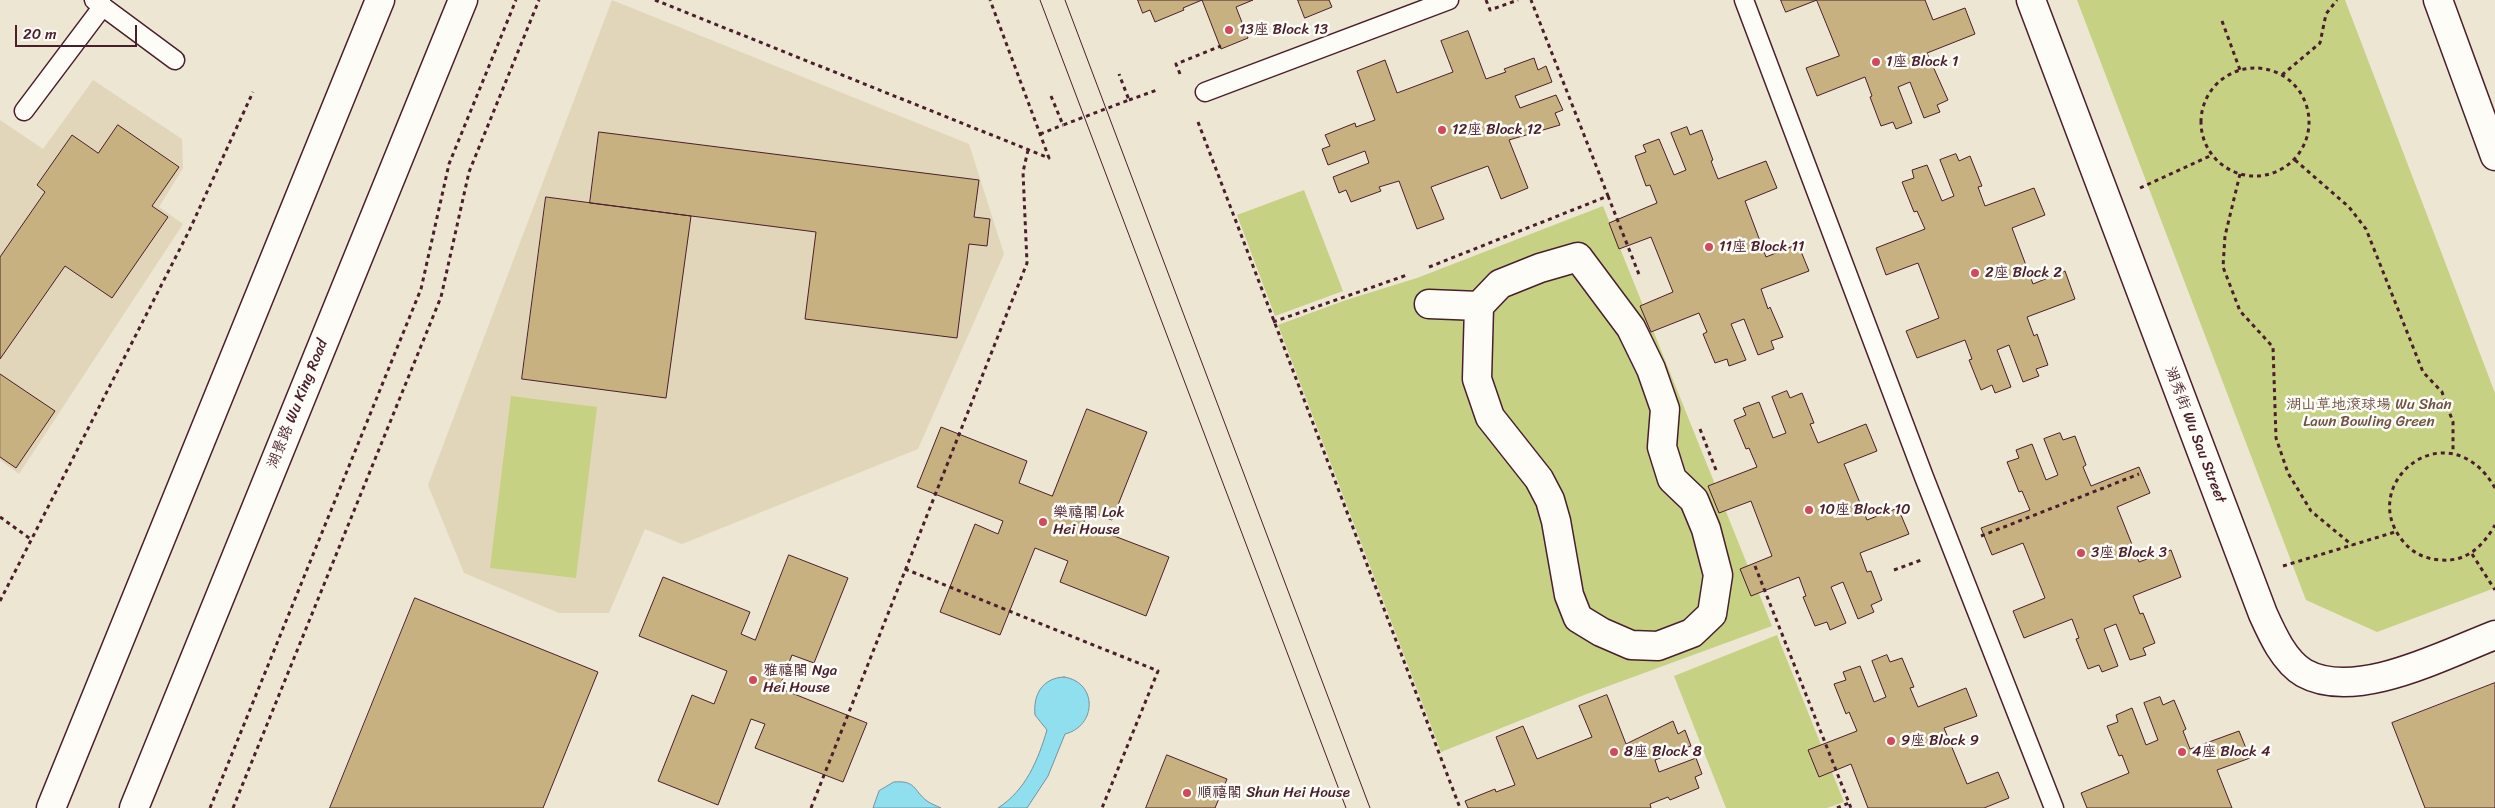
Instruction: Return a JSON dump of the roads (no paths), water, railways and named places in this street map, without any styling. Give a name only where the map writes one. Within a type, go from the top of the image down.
[{"type":"street","points":[[51,808],[380,0]]},
{"type":"street","name":"湖景路 Wu King Road","points":[[134,808],[463,0]]},
{"type":"street","name":"湖秀街 Wu Sau Street","points":[[2032,0],[2263,614],[2283,651],[2302,672],[2314,678],[2350,681],[2376,678],[2398,672],[2495,634]]},
{"type":"street","points":[[2438,0],[2495,156]]},
{"type":"street","points":[[1429,304],[1479,306],[1500,284],[1540,268],[1578,258],[1632,328],[1651,369],[1665,409],[1662,447],[1672,479],[1694,500],[1706,529],[1718,575],[1712,614],[1692,633],[1658,646],[1632,645],[1601,632],[1578,618],[1570,595],[1556,521],[1550,500],[1539,479],[1490,417],[1477,379],[1479,306]]},
{"type":"lane","points":[[1205,92],[1449,0]]},
{"type":"lane","points":[[1744,0],[1952,547],[2054,808]]},
{"type":"lane","points":[[24,111],[98,3],[175,60]]},
{"type":"water","points":[[1064,677],[1075,681],[1083,687],[1088,695],[1088,714],[1076,729],[1065,734],[1048,776],[1027,808],[998,808],[1008,801],[1030,774],[1047,730],[1035,715],[1037,694],[1045,684],[1056,678]]},
{"type":"water","points":[[894,782],[910,784],[927,801],[941,808],[873,808],[879,791]]},
{"type":"tram line","points":[[1040,0],[1346,808]]},
{"type":"tram line","points":[[1065,0],[1370,808]]},
{"type":"place","name":"13座 Block 13","points":[[1229,30]]},
{"type":"place","name":"1座 Block 1","points":[[1876,62]]},
{"type":"place","name":"12座 Block 12","points":[[1442,130]]},
{"type":"place","name":"11座 Block 11","points":[[1709,247]]},
{"type":"place","name":"2座 Block 2","points":[[1975,273]]},
{"type":"place","name":"10座 Block 10","points":[[1809,510]]},
{"type":"place","name":"樂禧閣 Lok Hei House","points":[[1043,522]]},
{"type":"place","name":"3座 Block 3","points":[[2081,553]]},
{"type":"place","name":"雅禧閣 Nga Hei House","points":[[753,680]]},
{"type":"place","name":"9座 Block 9","points":[[1891,741]]},
{"type":"place","name":"8座 Block 8","points":[[1614,752]]},
{"type":"place","name":"4座 Block 4","points":[[2182,752]]},
{"type":"place","name":"順禧閣 Shun Hei House","points":[[1187,793]]},
{"type":"park label","name":"湖山草地滾球場 Wu Shan Lawn Bowling Green","points":[[2369,414]]}]
